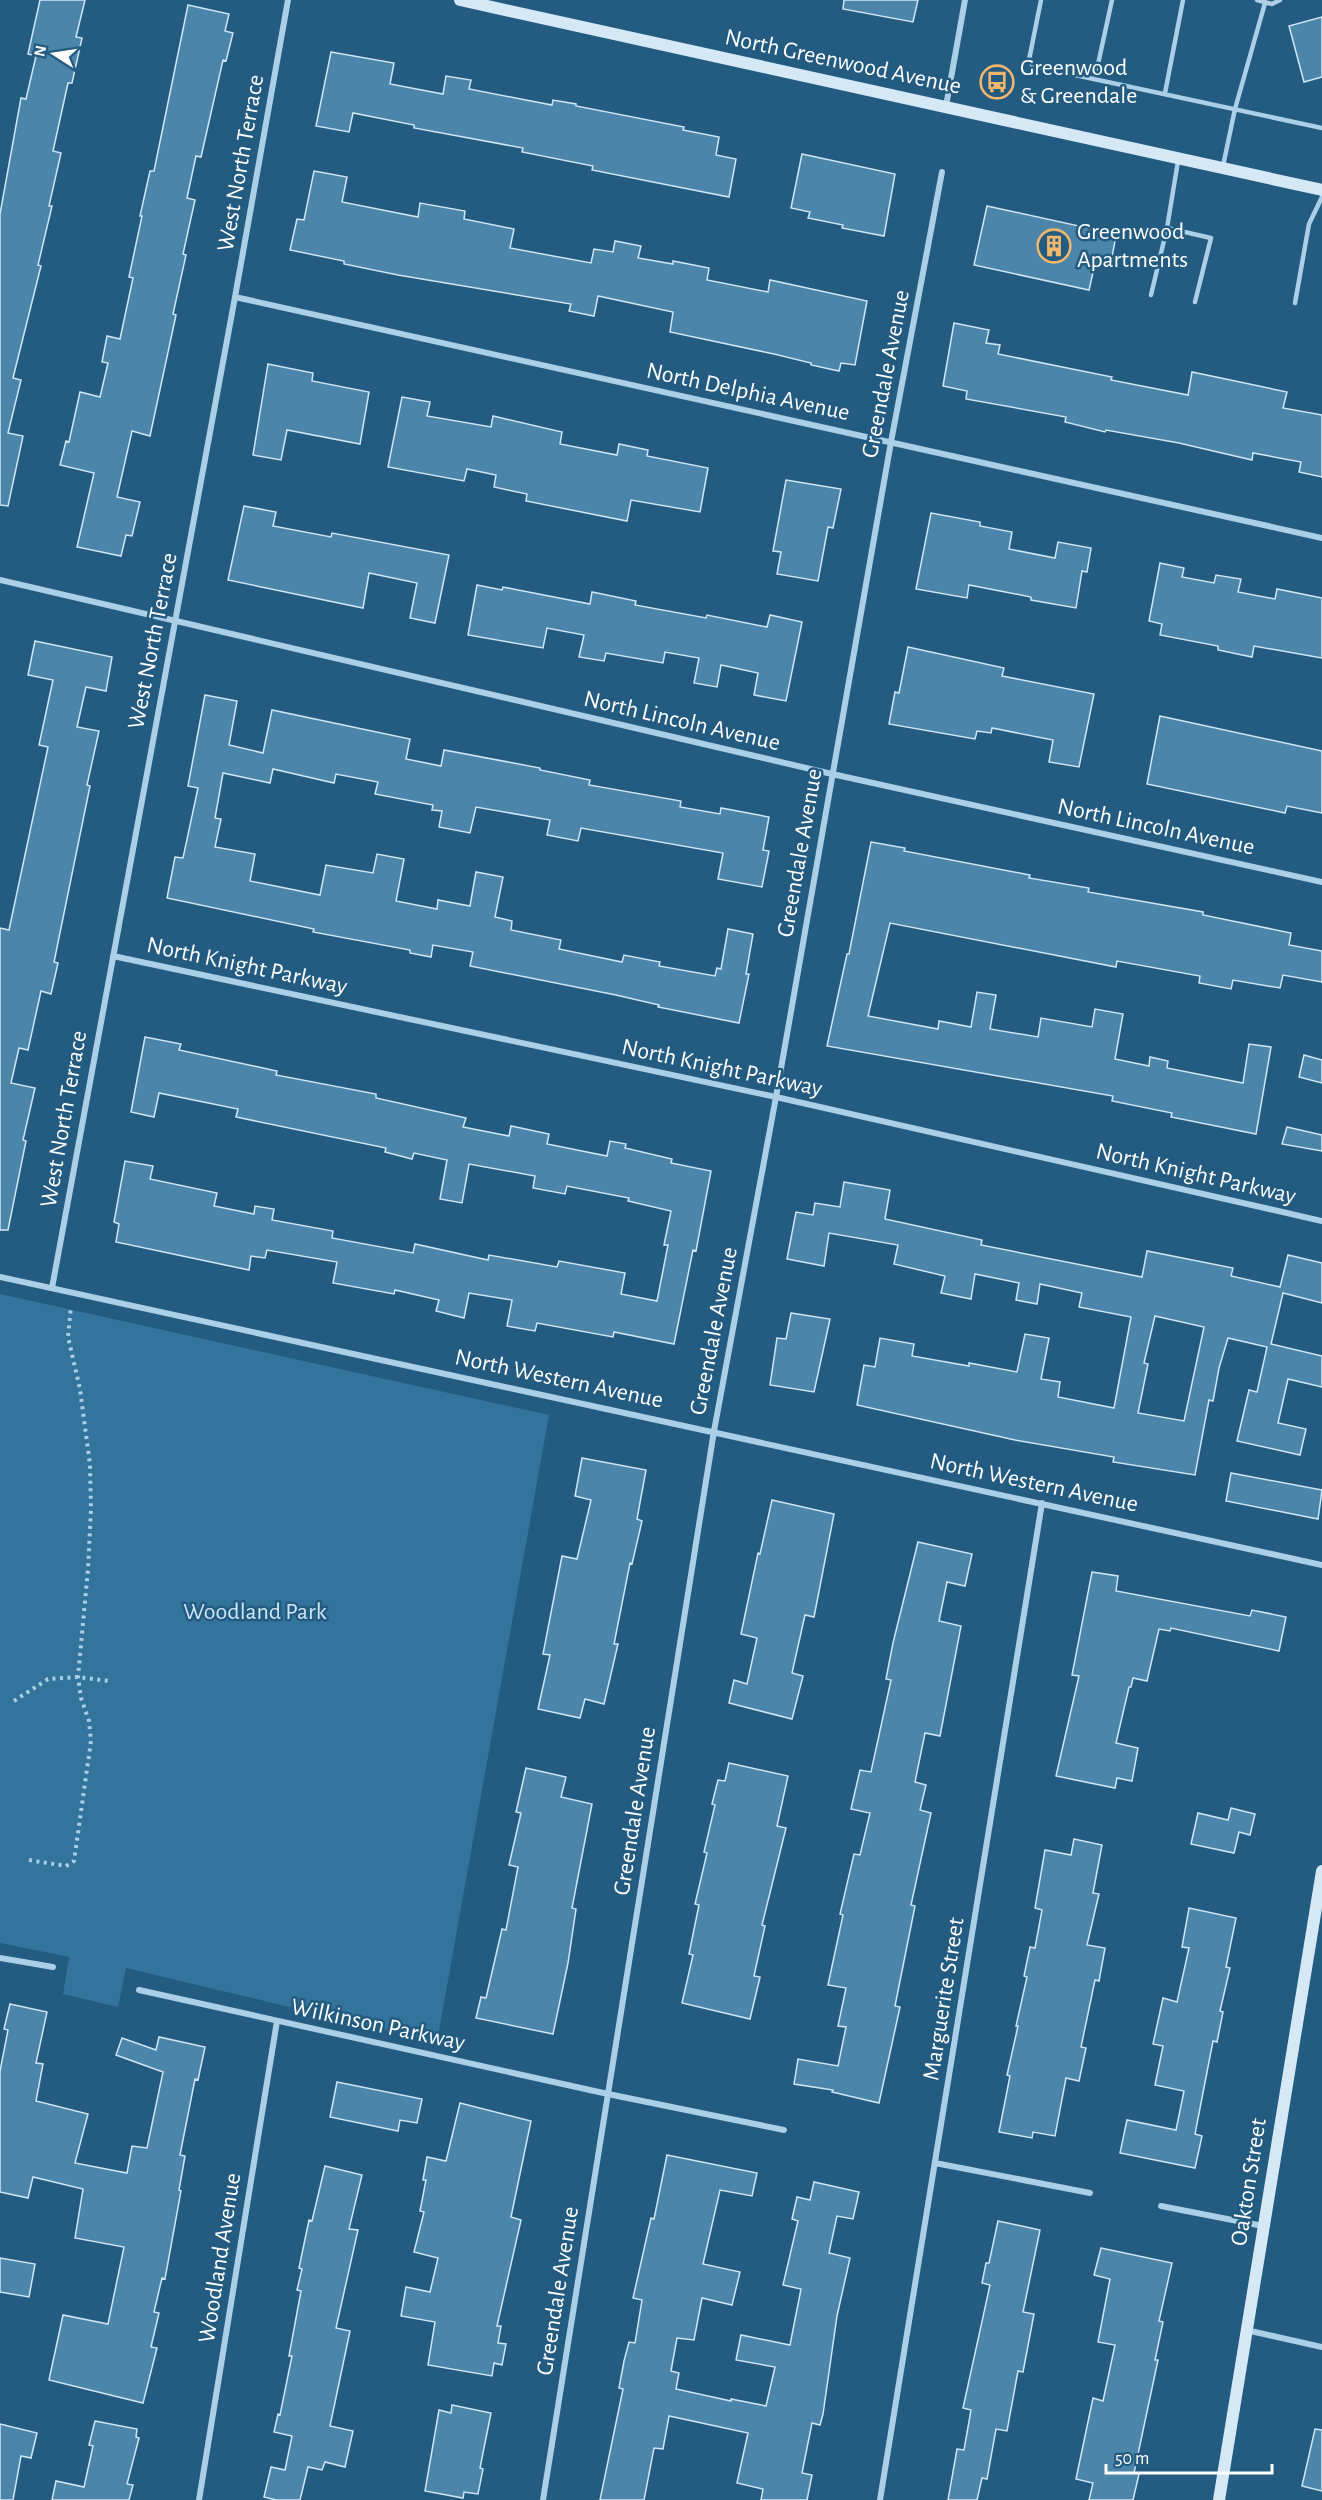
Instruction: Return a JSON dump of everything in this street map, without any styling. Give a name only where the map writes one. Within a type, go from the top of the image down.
[{"type":"main road","name":"North Greenwood Avenue","points":[[460,0],[1322,190]]},
{"type":"main road","name":"Oakton Street","points":[[1219,2500],[1322,1870]]},
{"type":"street","name":"West North Terrace","points":[[52,1288],[288,0]]},
{"type":"street","points":[[946,106],[965,0]]},
{"type":"street","name":"Greendale Avenue","points":[[543,2500],[714,1431],[776,1097],[891,442],[942,172]]},
{"type":"street","name":"North Delphia Avenue","points":[[235,297],[1322,538]]},
{"type":"street","name":"North Lincoln Avenue","points":[[0,580],[832,774],[1322,882]]},
{"type":"street","name":"North Knight Parkway","points":[[113,956],[776,1097],[1322,1221]]},
{"type":"street","name":"North Western Avenue","points":[[0,1276],[1322,1565]]},
{"type":"street","name":"Marguerite Street","points":[[880,2500],[1042,1503]]},
{"type":"street","points":[[0,1958],[53,1967]]},
{"type":"street","name":"Wilkinson Parkway","points":[[139,1990],[608,2094],[784,2130]]},
{"type":"street","name":"Woodland Avenue","points":[[199,2500],[277,2021]]},
{"type":"street","points":[[935,2163],[1090,2193]]},
{"type":"street","points":[[1161,2206],[1263,2226]]},
{"type":"street","points":[[1246,2330],[1322,2346]]},
{"type":"lane","points":[[1041,0],[1029,60],[1033,66],[1322,128]]},
{"type":"lane","points":[[1095,78],[1112,0]]},
{"type":"lane","points":[[1165,93],[1183,0]]},
{"type":"lane","points":[[1257,0],[1265,3],[1281,0]]},
{"type":"lane","points":[[1223,168],[1235,109],[1265,3]]},
{"type":"lane","points":[[1151,295],[1167,228],[1178,158]]},
{"type":"lane","points":[[1295,303],[1310,224],[1322,197]]},
{"type":"lane","points":[[1167,228],[1211,238],[1195,302]]},
{"type":"path","points":[[29,1860],[66,1866],[74,1861],[91,1741],[89,1721],[81,1698],[78,1677],[91,1509],[90,1465],[85,1427],[68,1337],[74,1292]]},
{"type":"path","points":[[14,1701],[48,1679],[78,1677],[109,1681]]},
{"type":"green space","name":"Woodland Park","points":[[0,1294],[549,1415],[437,2042],[126,1968],[118,2007],[63,1994],[69,1957],[0,1943]]},
{"type":"building","points":[[40,0],[85,0],[76,37],[82,38],[72,83],[68,83],[53,151],[61,153],[49,206],[52,206],[38,265],[41,266],[13,378],[21,380],[8,433],[23,436],[8,506],[0,505],[0,214],[21,98],[26,99],[36,56],[28,54]]},
{"type":"building","points":[[844,0],[918,0],[913,22],[843,9]]},
{"type":"building","points":[[188,5],[229,14],[225,31],[233,33],[226,61],[223,60],[201,157],[196,156],[187,198],[195,200],[173,314],[176,315],[150,436],[132,431],[117,497],[140,502],[132,536],[126,535],[121,556],[77,547],[94,473],[60,465],[66,441],[69,442],[80,392],[100,397],[108,363],[102,362],[107,336],[120,339],[133,278],[129,277],[142,216],[140,216],[150,171],[154,171]]},
{"type":"building","points":[[1322,17],[1322,77],[1304,82],[1289,26]]},
{"type":"building","points":[[331,52],[394,63],[390,84],[443,94],[446,76],[471,80],[469,89],[552,105],[553,100],[576,104],[576,106],[684,127],[683,130],[719,137],[716,155],[736,159],[729,197],[592,170],[593,166],[522,152],[523,148],[414,128],[414,125],[353,113],[349,132],[316,126]]},
{"type":"building","points":[[802,154],[895,174],[884,236],[842,228],[843,225],[808,218],[810,212],[791,208]]},
{"type":"building","points":[[314,171],[347,177],[342,202],[418,217],[420,203],[465,211],[464,219],[514,229],[510,248],[591,263],[594,249],[613,252],[615,241],[641,246],[638,258],[673,264],[673,261],[709,268],[707,280],[768,292],[770,280],[867,301],[855,365],[841,363],[839,371],[774,354],[670,332],[673,312],[598,296],[594,316],[569,311],[571,304],[398,275],[290,250],[297,219],[304,220]]},
{"type":"building","name":"Greenwood Apartments","points":[[987,206],[1116,236],[1110,267],[1095,264],[1089,290],[974,265]]},
{"type":"building","points":[[954,323],[989,330],[986,343],[1000,345],[998,354],[1112,377],[1111,380],[1188,395],[1192,372],[1287,392],[1283,408],[1322,415],[1322,477],[1299,472],[1301,462],[1253,453],[1252,460],[1179,443],[1106,430],[1105,432],[1065,422],[1066,417],[966,399],[967,391],[943,386]]},
{"type":"building","points":[[268,364],[313,373],[312,381],[369,392],[360,444],[287,430],[281,460],[253,455]]},
{"type":"building","points":[[402,397],[430,402],[427,416],[491,427],[493,416],[562,432],[560,444],[617,455],[619,444],[648,450],[647,456],[708,468],[700,512],[631,500],[627,521],[526,501],[527,494],[494,487],[496,475],[467,469],[464,481],[388,467]]},
{"type":"building","points":[[786,480],[841,489],[833,528],[828,527],[818,581],[777,574],[781,552],[773,551]]},
{"type":"building","points":[[244,506],[276,512],[273,526],[331,537],[332,533],[449,555],[435,623],[410,618],[417,583],[369,573],[363,608],[228,580]]},
{"type":"building","points":[[931,513],[980,522],[980,526],[1012,532],[1009,549],[1055,558],[1058,542],[1091,548],[1087,572],[1082,571],[1076,608],[969,585],[967,598],[916,589]]},
{"type":"building","points":[[1160,563],[1184,568],[1182,577],[1214,583],[1216,575],[1241,579],[1238,592],[1275,599],[1277,589],[1322,598],[1322,658],[1254,646],[1252,657],[1218,650],[1218,646],[1160,635],[1162,624],[1149,621]]},
{"type":"building","points":[[477,585],[502,590],[503,587],[590,604],[592,592],[636,601],[635,605],[706,618],[707,615],[767,627],[770,615],[802,622],[786,701],[754,695],[758,673],[721,665],[717,687],[694,683],[699,658],[665,652],[663,663],[606,653],[604,661],[579,657],[584,635],[547,628],[543,648],[468,635]]},
{"type":"building","points":[[35,641],[112,657],[106,691],[86,687],[77,727],[99,731],[54,962],[58,963],[51,994],[41,991],[28,1050],[19,1048],[11,1083],[35,1088],[23,1140],[26,1141],[8,1230],[0,1230],[0,928],[9,930],[48,747],[39,745],[53,680],[28,675]]},
{"type":"building","points":[[908,647],[1004,668],[1002,676],[1094,694],[1079,767],[1049,762],[1053,740],[992,728],[991,733],[977,731],[975,739],[889,724],[895,692],[899,693]]},
{"type":"building","points":[[205,695],[237,701],[229,745],[263,753],[272,710],[410,739],[406,759],[441,766],[444,750],[590,780],[589,785],[681,801],[680,807],[720,814],[721,808],[769,817],[763,850],[769,851],[762,887],[718,879],[723,853],[581,828],[578,841],[547,835],[550,820],[476,807],[470,833],[439,827],[442,811],[432,810],[433,805],[375,794],[378,782],[336,774],[334,783],[273,769],[270,783],[223,773],[215,818],[221,819],[215,847],[255,854],[250,881],[320,895],[326,865],[373,873],[377,854],[404,859],[396,901],[437,909],[438,900],[470,906],[476,872],[503,877],[495,917],[512,921],[511,930],[561,940],[559,949],[622,962],[624,955],[660,962],[659,966],[715,976],[717,968],[721,969],[728,929],[753,934],[746,974],[749,974],[739,1023],[658,1007],[659,1005],[616,995],[470,966],[473,952],[433,945],[431,957],[410,953],[410,950],[313,932],[314,929],[167,898],[175,857],[183,858],[198,788],[188,786]]},
{"type":"building","points":[[1160,716],[1322,751],[1322,813],[1287,806],[1285,813],[1147,784]]},
{"type":"building","points":[[871,842],[905,848],[904,851],[1030,875],[1029,878],[1089,888],[1088,892],[1203,912],[1203,915],[1291,933],[1289,945],[1322,951],[1322,982],[1283,975],[1280,988],[1233,980],[1231,989],[1199,983],[1200,976],[1117,961],[1116,967],[890,923],[868,1016],[938,1029],[939,1021],[971,1027],[977,992],[996,995],[990,1029],[1038,1037],[1041,1018],[1092,1027],[1095,1009],[1123,1014],[1115,1059],[1149,1066],[1150,1057],[1168,1061],[1167,1068],[1243,1083],[1249,1044],[1271,1047],[1256,1134],[1171,1117],[1172,1113],[1112,1101],[1113,1096],[827,1046],[847,954],[849,954]]},
{"type":"building","points":[[145,1037],[181,1044],[179,1050],[277,1071],[276,1075],[376,1094],[376,1098],[466,1118],[463,1127],[509,1136],[511,1126],[549,1134],[547,1144],[607,1156],[610,1141],[626,1144],[625,1148],[672,1159],[671,1163],[711,1171],[696,1251],[693,1250],[674,1344],[614,1332],[613,1337],[537,1323],[535,1331],[507,1326],[512,1300],[469,1293],[464,1318],[436,1311],[439,1300],[395,1290],[394,1294],[333,1283],[337,1262],[267,1250],[265,1258],[251,1256],[249,1270],[116,1242],[119,1224],[114,1222],[125,1161],[153,1166],[150,1179],[217,1193],[214,1206],[254,1214],[255,1206],[274,1209],[272,1220],[333,1231],[332,1238],[413,1253],[415,1244],[488,1260],[489,1255],[557,1267],[559,1261],[625,1273],[621,1294],[657,1301],[668,1245],[664,1245],[671,1211],[628,1201],[629,1198],[567,1186],[565,1194],[533,1188],[535,1176],[469,1164],[462,1203],[440,1199],[447,1160],[414,1153],[412,1159],[385,1152],[386,1148],[236,1117],[238,1109],[159,1093],[154,1117],[131,1112]]},
{"type":"building","points":[[1304,1055],[1322,1060],[1322,1083],[1299,1077]]},
{"type":"building","points":[[1287,1127],[1322,1135],[1322,1151],[1282,1144]]},
{"type":"building","points":[[844,1182],[890,1190],[885,1219],[982,1240],[981,1245],[1142,1277],[1147,1251],[1233,1268],[1231,1276],[1280,1287],[1288,1255],[1322,1263],[1322,1303],[1283,1293],[1271,1344],[1322,1356],[1322,1387],[1288,1379],[1278,1423],[1306,1429],[1300,1455],[1237,1441],[1249,1390],[1257,1392],[1267,1347],[1228,1338],[1219,1368],[1213,1401],[1209,1400],[1195,1475],[1113,1462],[1114,1457],[1015,1440],[857,1405],[864,1365],[875,1367],[880,1338],[914,1344],[912,1356],[1017,1372],[1025,1334],[1049,1338],[1041,1379],[1060,1382],[1058,1397],[1114,1408],[1131,1317],[1079,1307],[1082,1293],[1040,1284],[1037,1304],[1016,1300],[1019,1283],[975,1274],[971,1299],[941,1293],[945,1276],[894,1264],[898,1245],[829,1233],[824,1266],[787,1259],[796,1212],[813,1215],[815,1203],[840,1207]],"holes":[[[1155,1316],[1204,1327],[1184,1421],[1138,1413],[1148,1364],[1144,1363]]]},
{"type":"building","points":[[791,1313],[830,1319],[814,1392],[770,1385],[777,1338],[786,1339]]},
{"type":"building","points":[[582,1458],[646,1470],[637,1519],[642,1521],[632,1564],[630,1563],[614,1644],[618,1644],[604,1704],[585,1699],[580,1718],[538,1709],[550,1655],[543,1654],[562,1556],[577,1559],[591,1500],[575,1496]]},
{"type":"building","points":[[1231,1473],[1322,1490],[1318,1519],[1226,1501]]},
{"type":"building","points":[[772,1500],[834,1514],[814,1617],[805,1615],[792,1673],[803,1676],[792,1719],[729,1703],[734,1680],[747,1684],[757,1638],[741,1634]]},
{"type":"building","points":[[918,1542],[972,1554],[965,1586],[947,1582],[939,1621],[961,1626],[940,1736],[925,1733],[915,1782],[926,1785],[920,1810],[931,1813],[911,1905],[915,1906],[895,2006],[900,2007],[879,2103],[832,2092],[833,2090],[794,2084],[798,2059],[838,2066],[846,2027],[838,2026],[846,1988],[828,1985],[843,1915],[840,1914],[854,1854],[860,1855],[870,1813],[851,1809],[860,1770],[871,1772],[891,1680],[886,1679],[893,1643]]},
{"type":"building","points":[[1092,1572],[1118,1576],[1116,1591],[1250,1616],[1252,1610],[1286,1617],[1279,1651],[1171,1628],[1170,1631],[1159,1629],[1147,1681],[1133,1678],[1131,1687],[1129,1687],[1116,1743],[1138,1748],[1132,1781],[1117,1778],[1115,1788],[1056,1776],[1079,1676],[1072,1675]]},
{"type":"building","points":[[729,1763],[788,1776],[777,1826],[786,1828],[762,1925],[765,1926],[754,1976],[760,1977],[750,2019],[682,2003],[693,1955],[689,1954],[699,1905],[695,1904],[707,1853],[704,1852],[715,1805],[712,1804],[718,1780],[725,1781]]},
{"type":"building","points":[[526,1768],[566,1777],[561,1797],[592,1804],[572,1908],[576,1909],[568,1963],[553,2034],[476,2018],[481,1997],[486,1998],[502,1929],[506,1930],[518,1867],[509,1865],[521,1813],[516,1812]]},
{"type":"building","points":[[1231,1808],[1255,1814],[1250,1835],[1239,1832],[1234,1853],[1191,1844],[1198,1813],[1228,1820]]},
{"type":"building","points":[[1074,1839],[1102,1845],[1093,1893],[1099,1894],[1087,1945],[1105,1948],[1099,1981],[1095,1980],[1081,2047],[1086,2048],[1079,2081],[1066,2078],[1055,2136],[1033,2132],[1032,2138],[999,2132],[1010,2076],[1007,2075],[1027,1977],[1024,1976],[1030,1947],[1035,1948],[1042,1910],[1035,1908],[1045,1850],[1071,1855]]},
{"type":"building","points":[[1189,1908],[1236,1918],[1226,1967],[1230,1968],[1220,2011],[1223,2012],[1217,2042],[1213,2041],[1195,2134],[1202,2136],[1195,2168],[1120,2153],[1127,2120],[1176,2130],[1184,2091],[1155,2085],[1163,2046],[1153,2044],[1163,1998],[1177,2002],[1189,1948],[1182,1947]]},
{"type":"building","points":[[10,2004],[47,2012],[36,2063],[43,2064],[36,2101],[88,2114],[75,2163],[127,2173],[132,2146],[147,2148],[163,2072],[116,2055],[122,2038],[156,2050],[159,2037],[205,2047],[198,2080],[195,2079],[180,2155],[185,2156],[179,2190],[181,2191],[165,2279],[162,2278],[154,2312],[159,2313],[151,2347],[157,2348],[143,2403],[49,2380],[63,2315],[108,2324],[124,2247],[75,2238],[83,2189],[33,2177],[28,2198],[0,2192],[0,2071],[8,2030],[4,2029]]},
{"type":"building","points":[[337,2082],[422,2099],[417,2123],[400,2120],[398,2131],[330,2117]]},
{"type":"building","points":[[460,2103],[531,2121],[511,2217],[521,2220],[497,2326],[501,2326],[498,2343],[506,2344],[502,2365],[494,2363],[492,2376],[428,2365],[435,2322],[401,2316],[406,2287],[430,2292],[438,2258],[414,2252],[424,2212],[420,2211],[426,2180],[423,2180],[427,2157],[446,2161]]},
{"type":"building","points":[[667,2155],[757,2173],[752,2196],[720,2190],[703,2264],[740,2272],[732,2305],[702,2298],[694,2340],[677,2338],[671,2371],[679,2373],[676,2389],[731,2401],[731,2399],[766,2406],[775,2367],[736,2360],[741,2335],[790,2345],[801,2289],[783,2285],[798,2221],[792,2219],[797,2197],[810,2200],[814,2182],[859,2192],[853,2219],[837,2216],[829,2253],[850,2258],[837,2316],[823,2414],[820,2425],[812,2423],[802,2473],[812,2475],[807,2500],[761,2500],[763,2489],[737,2483],[748,2433],[669,2416],[663,2449],[654,2448],[644,2500],[600,2500],[623,2389],[619,2388],[624,2361],[629,2342],[635,2343],[642,2300],[633,2298],[651,2218],[654,2219]]},
{"type":"building","points":[[325,2166],[362,2175],[349,2229],[358,2230],[336,2328],[350,2331],[330,2426],[353,2431],[345,2467],[325,2462],[322,2470],[308,2467],[300,2500],[276,2500],[264,2497],[271,2467],[285,2470],[292,2436],[274,2432],[278,2414],[280,2415],[292,2356],[289,2356],[301,2291],[297,2290],[302,2269],[299,2268],[309,2220],[312,2221]]},
{"type":"building","points":[[998,2221],[1040,2230],[1023,2312],[1034,2314],[1023,2372],[1018,2371],[1007,2431],[996,2429],[987,2479],[982,2478],[977,2500],[948,2500],[957,2449],[964,2450],[971,2410],[963,2408],[990,2285],[982,2283]]},
{"type":"building","points":[[1101,2248],[1172,2263],[1159,2321],[1163,2322],[1155,2360],[1158,2360],[1134,2473],[1139,2474],[1133,2500],[1089,2500],[1093,2483],[1076,2479],[1093,2398],[1103,2401],[1115,2345],[1098,2342],[1110,2279],[1094,2275]]},
{"type":"building","points":[[0,2258],[35,2264],[29,2297],[0,2292]]},
{"type":"building","points":[[452,2405],[491,2413],[480,2468],[483,2469],[478,2494],[464,2492],[463,2498],[425,2491],[439,2410],[451,2413]]},
{"type":"building","points":[[95,2421],[137,2429],[136,2437],[139,2438],[127,2484],[133,2485],[129,2500],[52,2500],[56,2481],[84,2487],[93,2446],[89,2445]]},
{"type":"building","points":[[0,2424],[37,2433],[31,2458],[21,2456],[13,2500],[0,2500]]},
{"type":"building","points":[[1315,2429],[1322,2430],[1322,2491],[1302,2486]]},
{"type":"place","name":"Greenwood & Greendale","points":[[997,82]]},
{"type":"place","name":"Greenwood Apartments","points":[[1054,246]]}]
